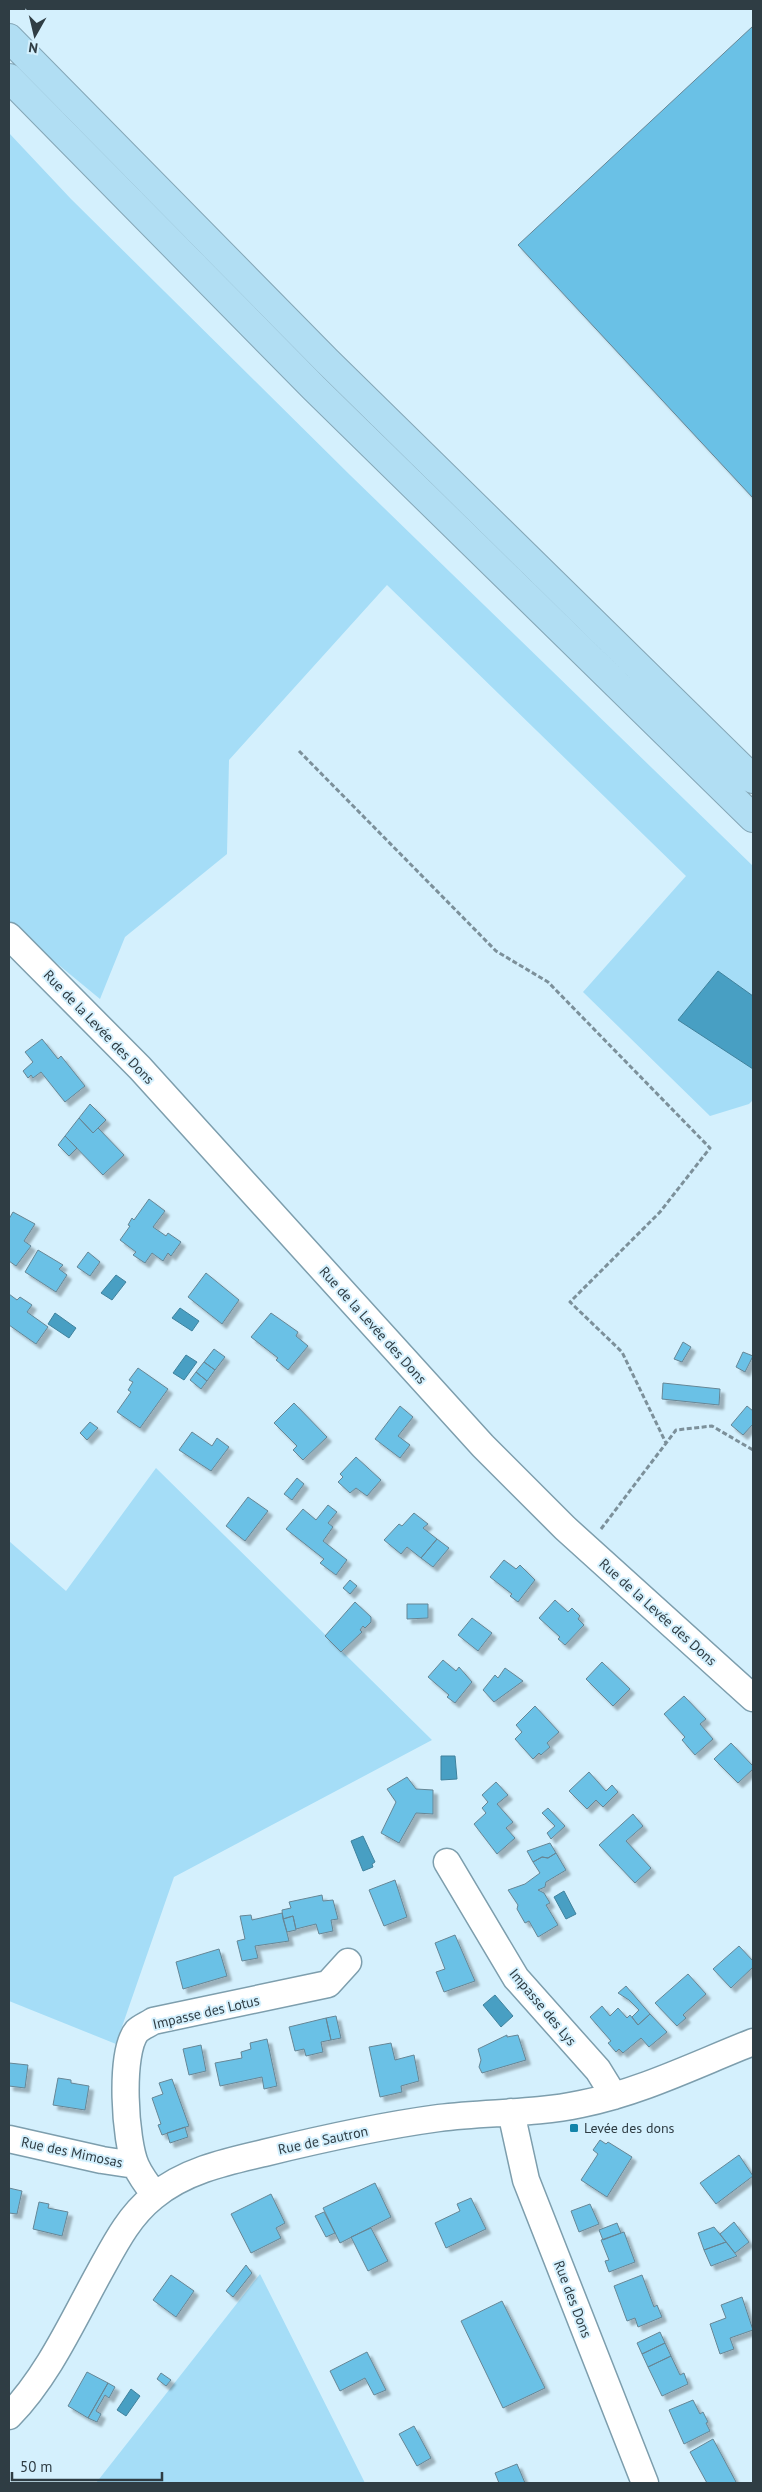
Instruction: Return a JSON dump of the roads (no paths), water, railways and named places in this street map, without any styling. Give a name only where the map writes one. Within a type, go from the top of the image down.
[{"type":"highway","points":[[9,38],[320,354],[753,779]]},
{"type":"highway","points":[[9,78],[314,388],[753,818]]},
{"type":"street","name":"Rue de la Levée des Dons","points":[[9,936],[140,1068],[483,1446],[587,1548],[753,1698]]},
{"type":"street","name":"Impasse des Lys","points":[[447,1862],[516,1978],[598,2070],[614,2096]]},
{"type":"street","name":"Impasse des Lotus","points":[[155,2195],[135,2165],[127,2130],[124,2099],[130,2049],[137,2032],[153,2021],[328,1984],[348,1962]]},
{"type":"street","name":"Rue de Sautron","points":[[9,2416],[27,2396],[50,2362],[129,2222],[155,2195],[196,2172],[271,2151],[393,2125],[440,2118],[580,2105],[614,2096],[753,2042]]},
{"type":"street","name":"Rue des Dons","points":[[512,2112],[526,2180],[645,2483]]},
{"type":"street","name":"Rue des Mimosas","points":[[9,2139],[102,2160],[135,2165]]},
{"type":"place","name":"Levée des dons","points":[[574,2128]]}]
